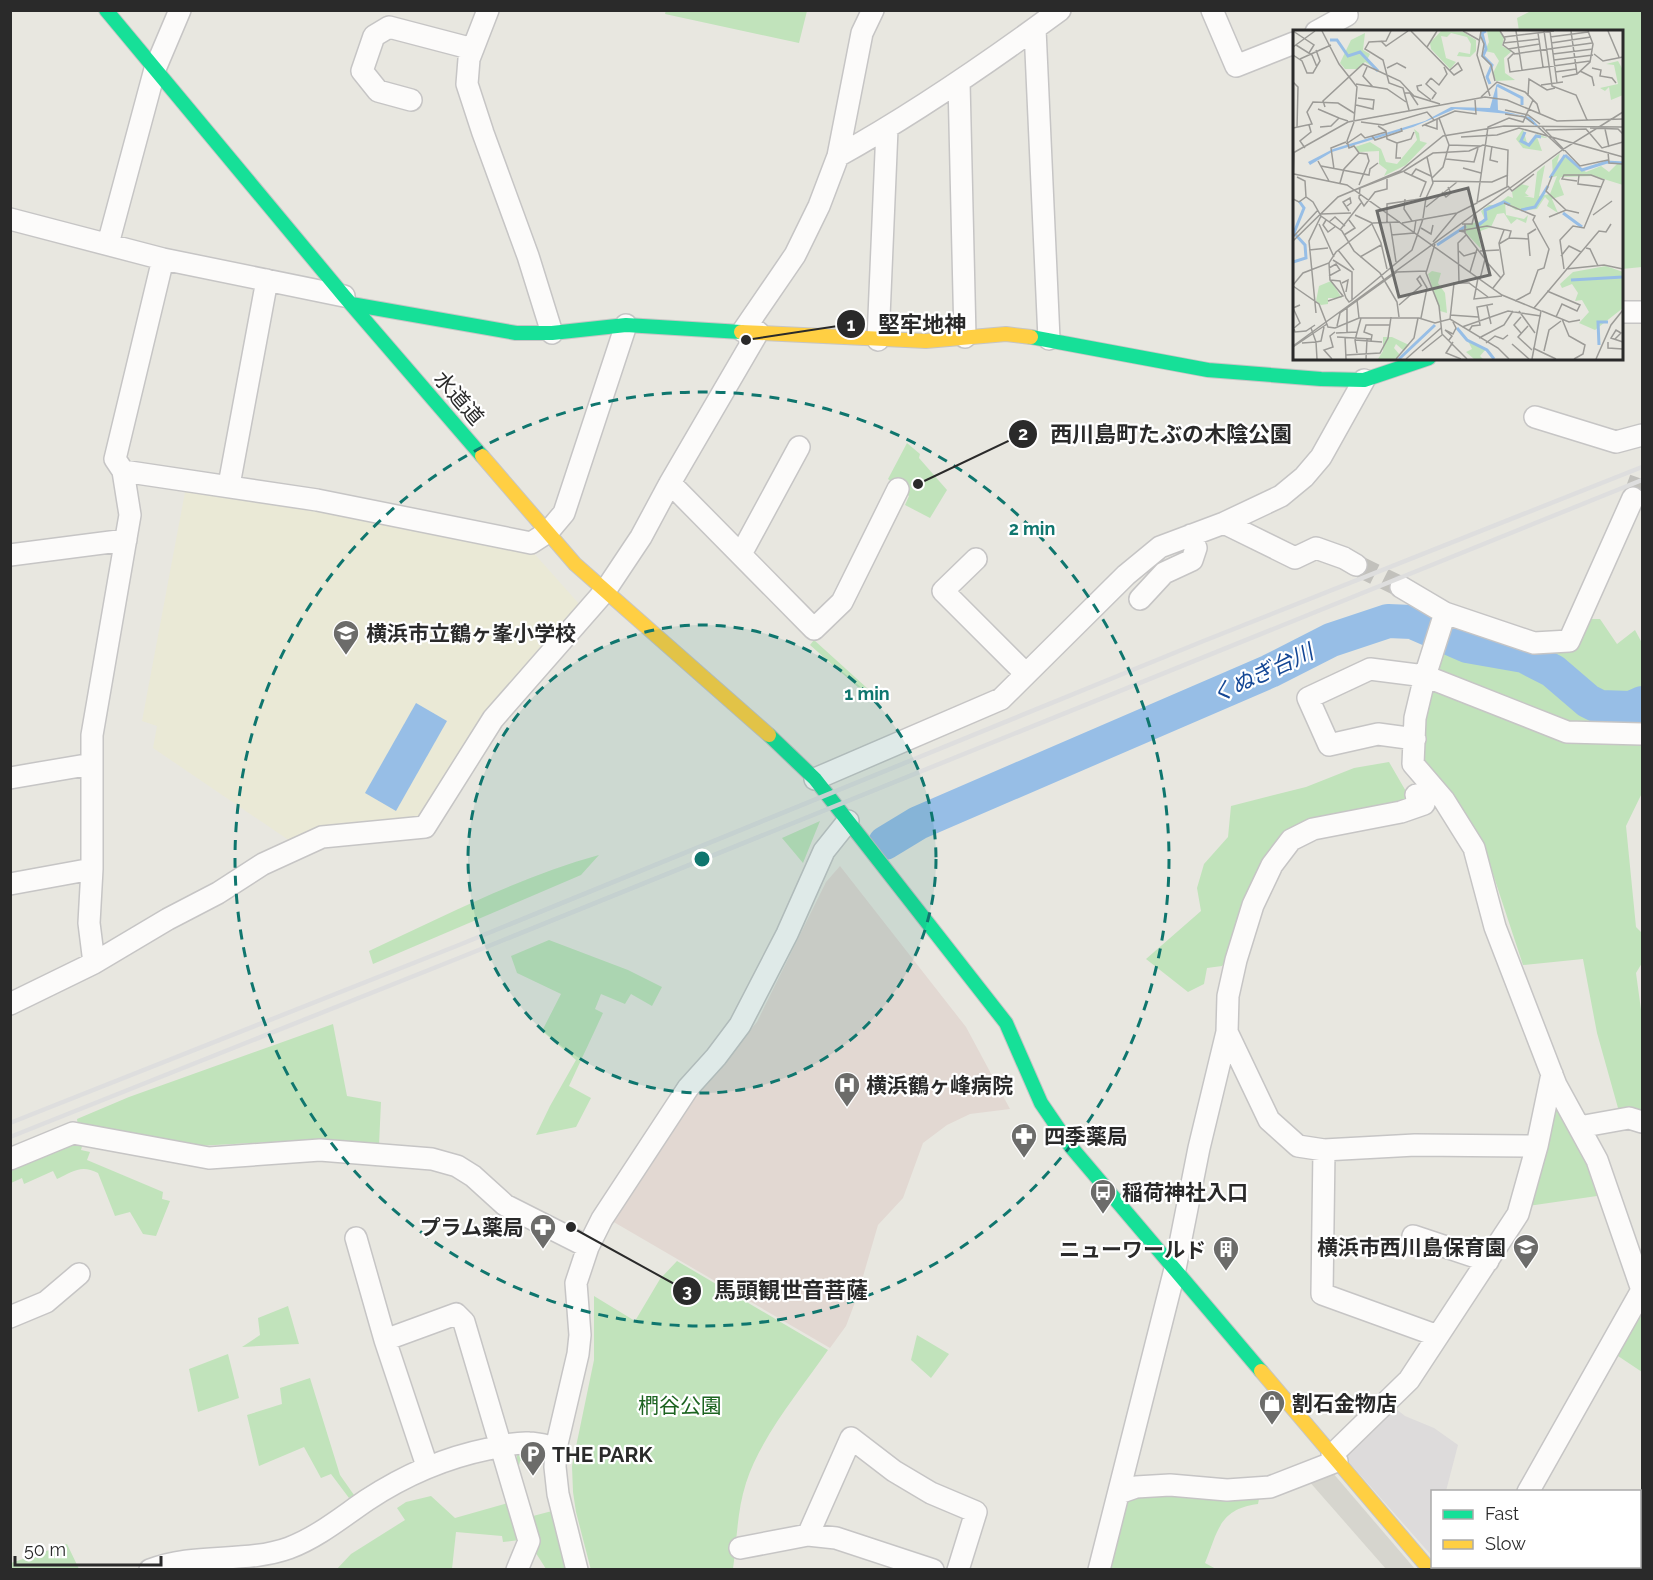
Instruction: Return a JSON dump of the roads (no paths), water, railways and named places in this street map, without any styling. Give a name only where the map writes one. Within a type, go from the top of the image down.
[{"type":"street","name":"水道道","points":[[106,10],[348,300],[575,564],[816,779],[1006,1023],[1018,1044],[1038,1097],[1056,1128],[1430,1569]]},
{"type":"street","points":[[108,244],[156,69],[180,10]]},
{"type":"street","points":[[488,10],[469,59],[467,84],[528,256],[552,333]]},
{"type":"street","points":[[10,1004],[94,963],[218,894],[263,864],[322,837],[425,826],[493,719],[605,591],[641,537],[750,332],[795,255],[819,206],[838,156],[862,33],[873,10]]},
{"type":"street","points":[[838,156],[887,129],[959,82],[1060,10]]},
{"type":"street","points":[[1212,10],[1236,66],[1293,43]]},
{"type":"street","points":[[1320,30],[1347,15],[1346,10]]},
{"type":"street","points":[[411,100],[378,91],[362,71],[374,36],[389,27],[472,50]]},
{"type":"street","points":[[1035,29],[1049,339]]},
{"type":"street","points":[[959,82],[965,337]]},
{"type":"street","points":[[879,340],[887,129]]},
{"type":"street","points":[[10,219],[163,259],[267,280],[348,300],[516,333],[552,333],[626,325],[879,340],[926,341],[1006,334],[1049,339],[1208,370],[1321,379],[1364,380],[1423,360]]},
{"type":"street","points":[[94,963],[89,922],[92,869],[92,735],[130,515],[123,471],[115,459],[163,259]]},
{"type":"street","points":[[229,486],[267,280]]},
{"type":"street","points":[[1623,312],[1642,312]]},
{"type":"street","points":[[123,471],[317,500],[531,543],[548,532],[564,513],[626,325]]},
{"type":"street","points":[[816,779],[1001,699],[1126,575],[1160,547],[1224,523],[1281,496],[1304,477],[1321,457],[1364,380]]},
{"type":"street","points":[[1535,417],[1616,442],[1642,435]]},
{"type":"street","points":[[741,554],[799,447]]},
{"type":"street","points":[[670,483],[814,629],[842,602],[898,489]]},
{"type":"street","points":[[1401,587],[1440,627],[1534,643],[1569,641],[1633,498]]},
{"type":"street","points":[[1224,523],[1295,558],[1316,548],[1356,565]]},
{"type":"street","points":[[1140,599],[1164,573],[1192,560],[1196,548],[1191,535]]},
{"type":"street","points":[[10,555],[126,540]]},
{"type":"street","points":[[976,559],[943,591],[1026,674]]},
{"type":"street","points":[[1440,627],[1415,718],[1415,739],[1409,770],[1444,800],[1474,848],[1495,927],[1552,1074],[1597,1160],[1642,1291],[1529,1490]]},
{"type":"street","points":[[1415,739],[1378,734],[1329,745],[1308,698],[1370,669],[1425,676],[1567,732],[1642,734]]},
{"type":"street","points":[[10,778],[92,764]]},
{"type":"street","points":[[1099,1569],[1175,1269],[1199,1148],[1227,1032],[1228,996],[1236,960],[1253,905],[1272,865],[1291,840],[1313,829],[1401,813],[1424,804],[1416,795]]},
{"type":"street","points":[[577,1569],[558,1494],[555,1467],[556,1448],[578,1353],[580,1335],[576,1284],[588,1247],[602,1219],[688,1088],[716,1057],[740,1024],[787,934],[824,851],[848,821]]},
{"type":"street","points":[[10,884],[92,869]]},
{"type":"street","points":[[1227,1032],[1269,1119],[1298,1146],[1324,1150],[1415,1145],[1537,1146]]},
{"type":"street","points":[[1119,1493],[1136,1487],[1170,1485],[1227,1490],[1270,1487],[1335,1458],[1409,1380],[1518,1214],[1537,1146],[1552,1074]]},
{"type":"street","points":[[1579,1128],[1629,1118],[1642,1122]]},
{"type":"street","points":[[10,1159],[73,1133],[209,1158],[320,1150],[432,1159],[457,1166],[473,1176],[505,1205],[588,1247]]},
{"type":"street","points":[[1324,1150],[1322,1294],[1438,1336]]},
{"type":"street","points":[[1413,1236],[1488,1261]]},
{"type":"street","points":[[356,1238],[385,1340],[427,1466]]},
{"type":"street","points":[[10,1317],[46,1302],[79,1275]]},
{"type":"street","points":[[385,1340],[456,1314],[464,1322],[529,1541],[517,1569]]},
{"type":"street","points":[[808,1535],[851,1438],[894,1471],[931,1493],[976,1512],[958,1569]]},
{"type":"street","points":[[150,1569],[167,1563],[207,1557],[261,1554],[287,1549],[308,1539],[375,1495],[427,1466],[502,1446],[528,1443],[556,1448]]},
{"type":"street","points":[[740,1548],[808,1535],[836,1538],[933,1569]]},
{"type":"water","points":[[416,703],[447,721],[396,811],[365,793]]},
{"type":"waterway","name":"くぬぎ台川","points":[[885,843],[918,823],[1270,671],[1331,640],[1388,621],[1412,622],[1467,646],[1524,656],[1553,671],[1588,701],[1600,707],[1631,708],[1642,703]]},
{"type":"tunnel","points":[[1633,498],[1642,473]]},
{"type":"tunnel","points":[[1356,565],[1401,587]]},
{"type":"railway","points":[[10,1123],[459,945],[1201,642],[1642,467]]},
{"type":"railway","points":[[10,1137],[1642,480]]},
{"type":"place","name":"堅牢地神","points":[[746,340]]},
{"type":"place","name":"西川島町たぶの木陰公園","points":[[918,484]]},
{"type":"place","name":"横浜市立鶴ヶ峯小学校","points":[[346,656]]},
{"type":"place","name":"横浜鶴ヶ峰病院","points":[[847,1108]]},
{"type":"place","name":"四季薬局","points":[[1024,1159]]},
{"type":"place","name":"稲荷神社入口","points":[[1103,1215]]},
{"type":"place","name":"馬頭観世音菩薩","points":[[571,1227]]},
{"type":"place","name":"プラム薬局","points":[[543,1250]]},
{"type":"place","name":"横浜市西川島保育園","points":[[1526,1270]]},
{"type":"place","name":"ニューワールド","points":[[1226,1272]]},
{"type":"place","name":"割石金物店","points":[[1272,1426]]},
{"type":"place","name":"THE PARK","points":[[533,1477]]},
{"type":"park label","name":"椚谷公園","points":[[680,1405]]}]
